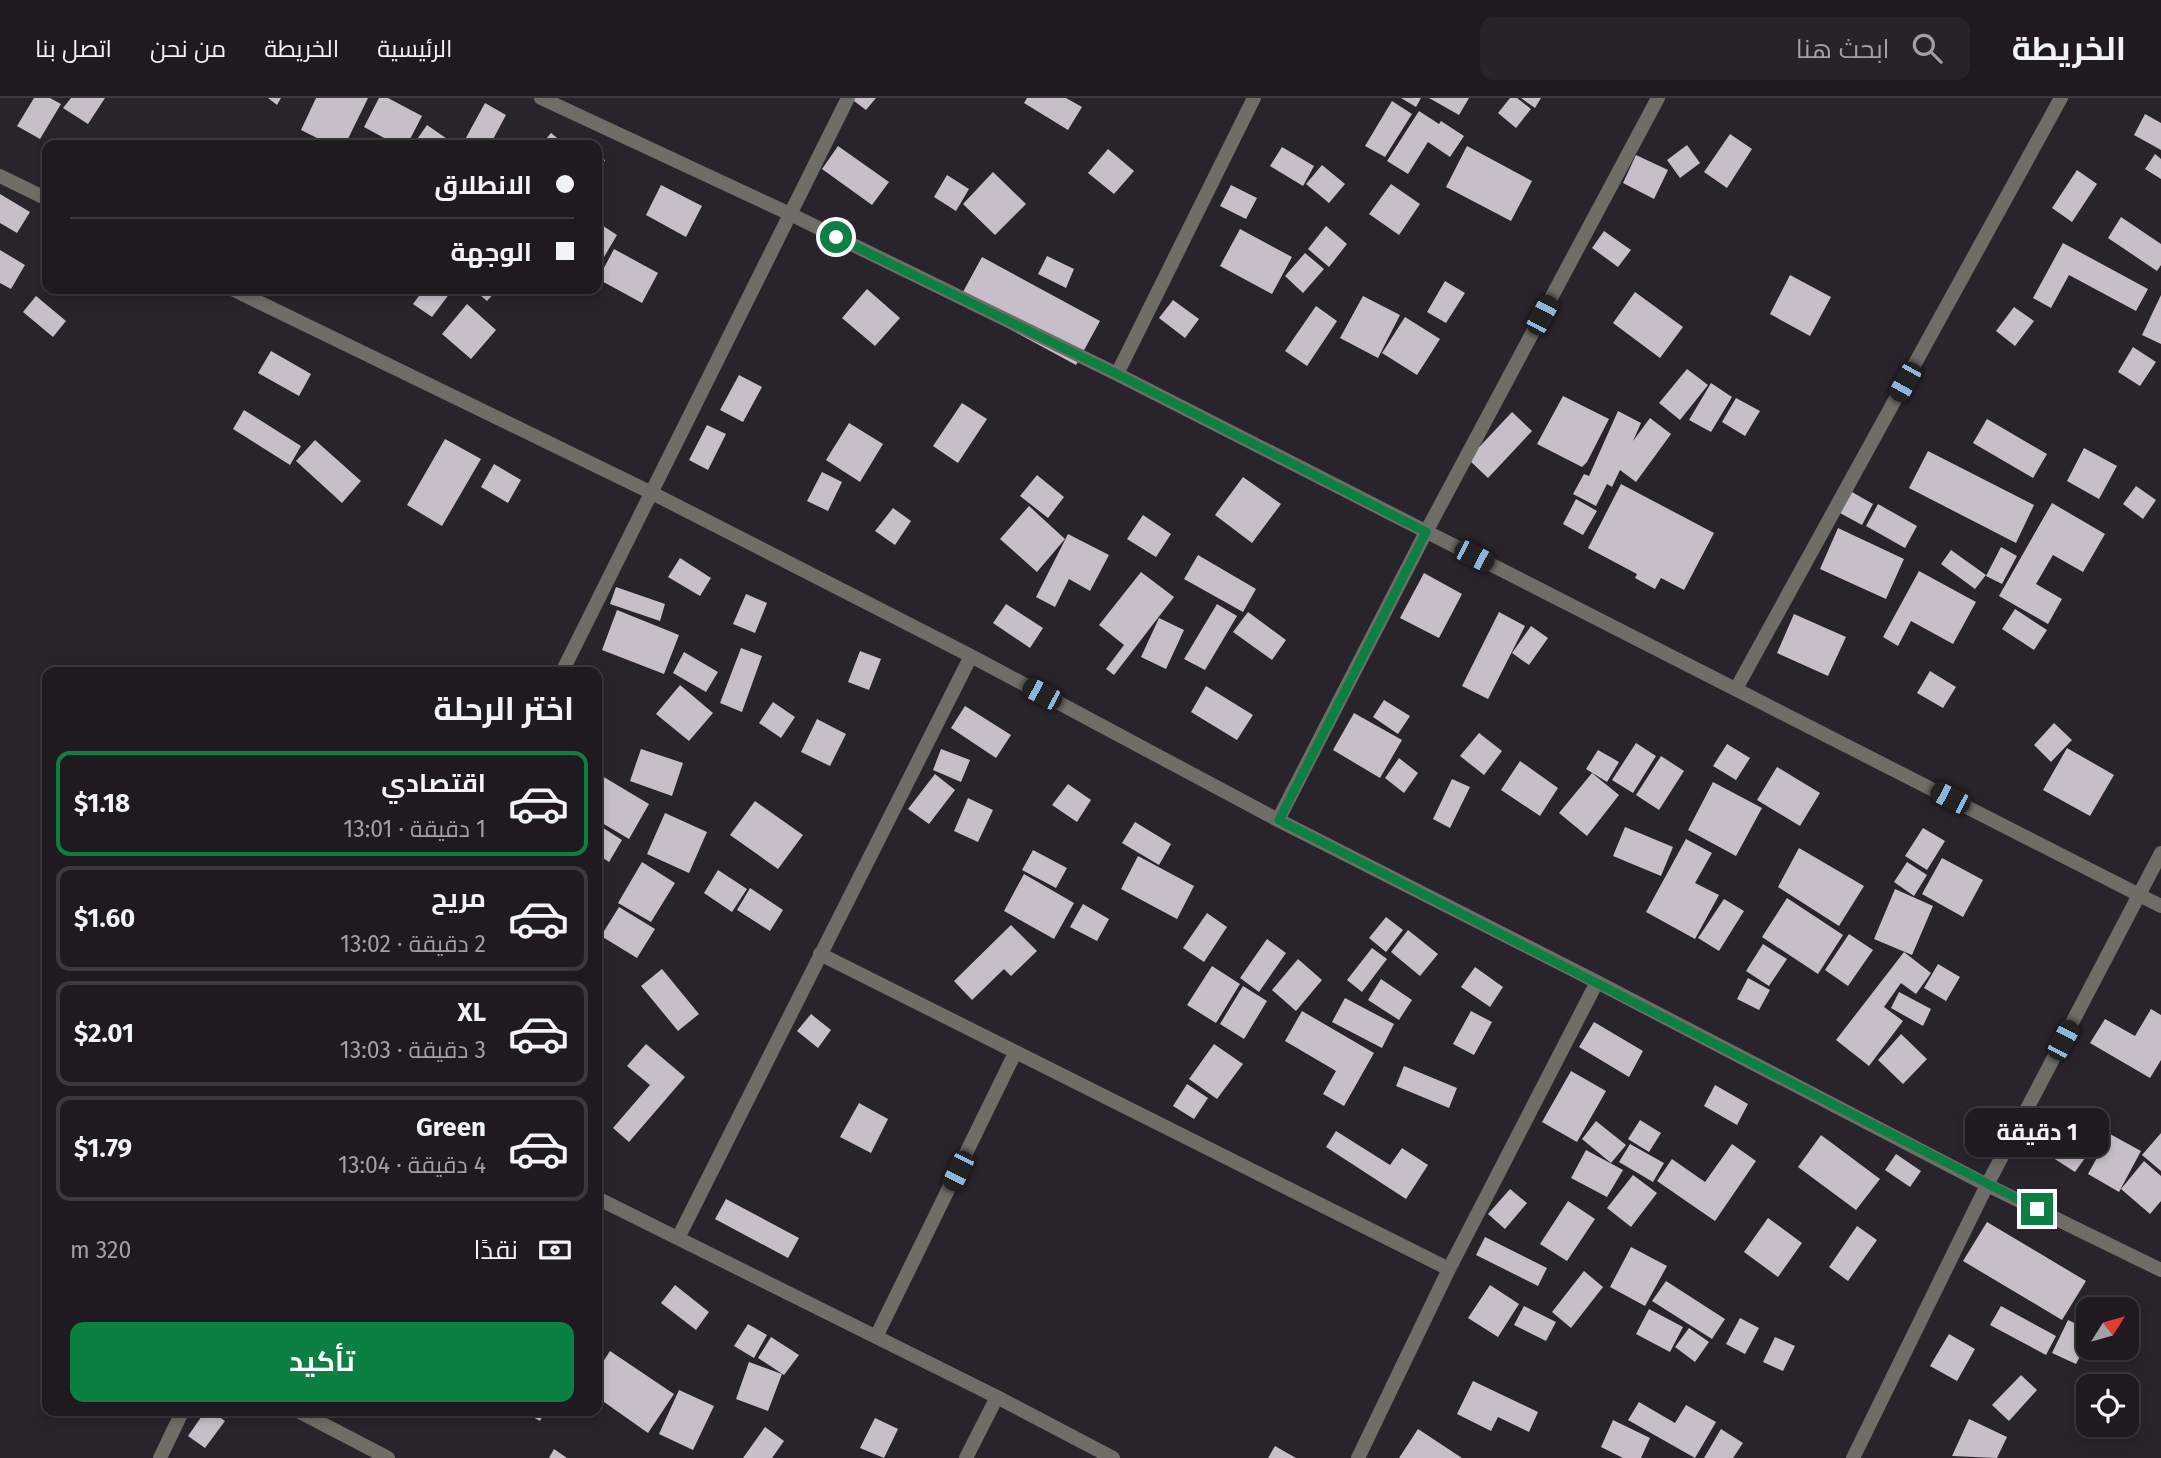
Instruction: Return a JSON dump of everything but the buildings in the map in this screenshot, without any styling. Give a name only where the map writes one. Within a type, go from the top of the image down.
[{"type":"street","points":[[541,98],[1117,374],[2161,906]]},
{"type":"street","points":[[565,667],[848,98]]},
{"type":"street","points":[[1117,374],[1254,98]]},
{"type":"street","points":[[1279,820],[1426,532],[1658,98]]},
{"type":"street","points":[[1736,689],[2062,98]]},
{"type":"street","points":[[0,176],[42,197]]},
{"type":"street","points":[[242,294],[652,494],[971,656],[1279,820],[1987,1185],[2161,1270]]},
{"type":"street","points":[[678,1238],[971,656]]},
{"type":"street","points":[[1853,1458],[1987,1185],[2161,853]]},
{"type":"street","points":[[820,954],[1449,1269]]},
{"type":"street","points":[[1358,1458],[1449,1269],[1597,982]]},
{"type":"street","points":[[877,1337],[1016,1053]]},
{"type":"street","points":[[602,1200],[997,1397],[1113,1458]]},
{"type":"street","points":[[966,1458],[997,1397]]},
{"type":"street","points":[[160,1458],[180,1416]]},
{"type":"street","points":[[308,1416],[388,1458]]},
{"type":"route","points":[[836,237],[1117,374],[1426,532],[1279,820],[2037,1209]]}]
